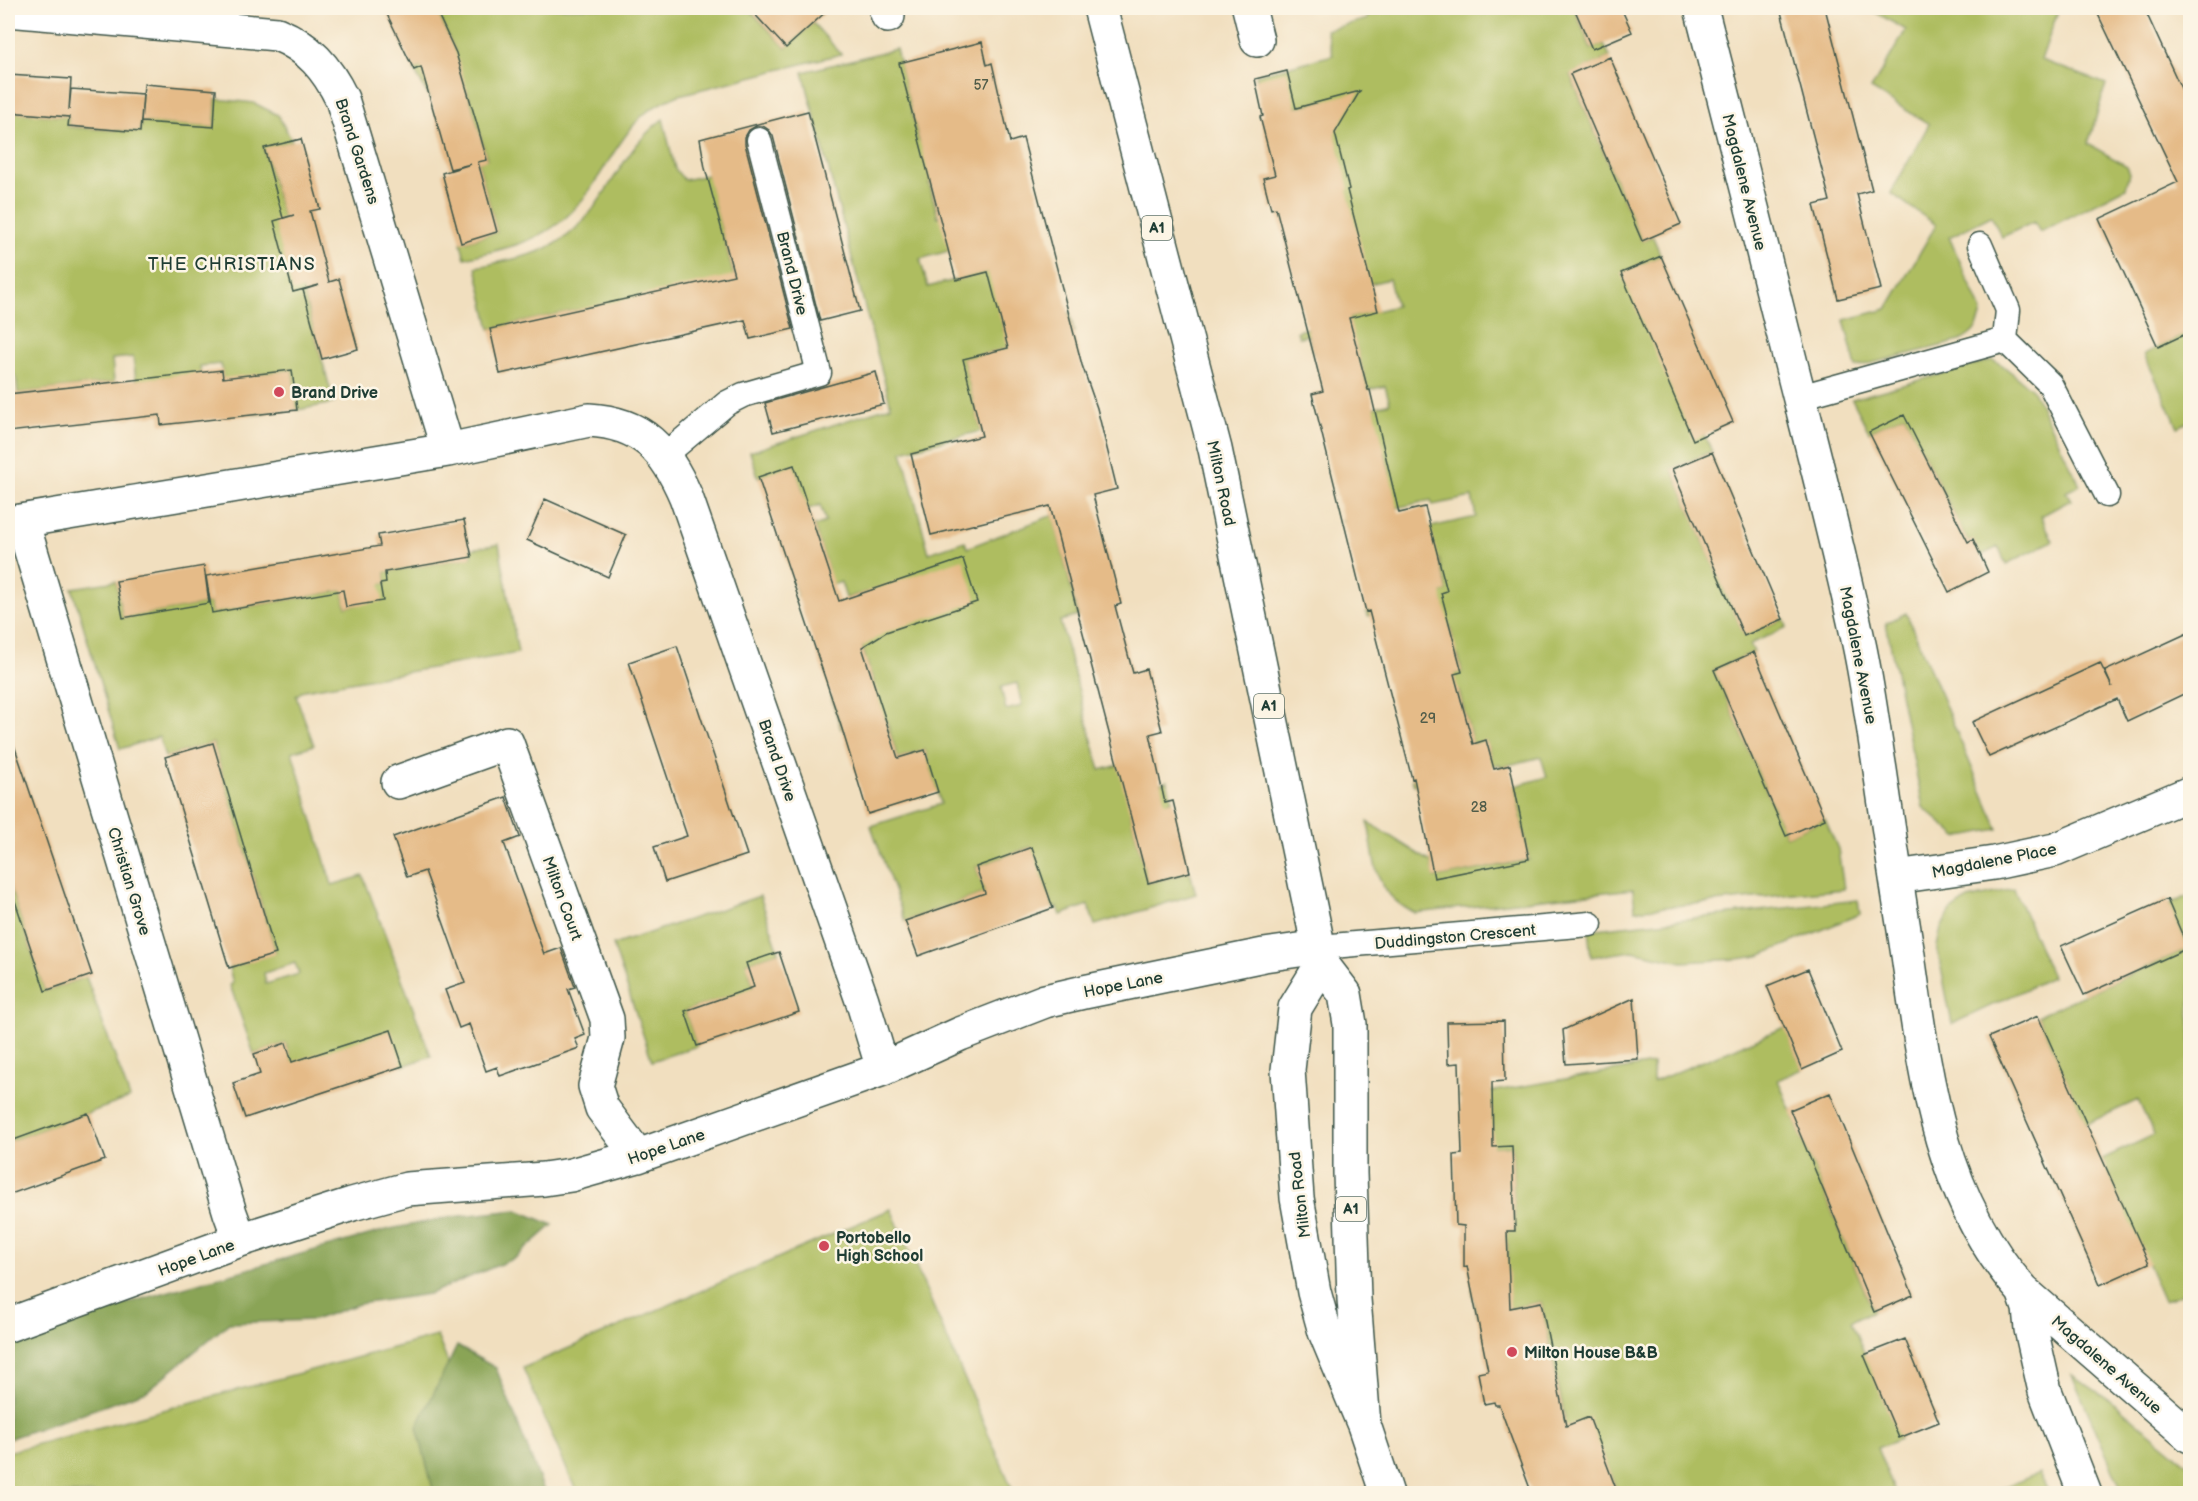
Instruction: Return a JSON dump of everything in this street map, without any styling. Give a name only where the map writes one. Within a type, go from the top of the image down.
[{"type":"street","name":"Milton Road","points":[[1100,8],[1215,449],[1321,955],[1345,994],[1350,1024],[1350,1173],[1354,1299],[1364,1425]]},
{"type":"street","points":[[1249,8],[1257,40]]},
{"type":"street","name":"Magdalene Avenue","points":[[1701,8],[1800,398],[1860,647],[1926,1075],[1941,1142],[1981,1236],[1994,1257],[2023,1292],[2190,1436]]},
{"type":"street","name":"Brand Gardens","points":[[8,10],[277,34],[310,53],[334,81],[342,99],[448,450]]},
{"type":"street","name":"Brand Drive","points":[[15,522],[448,450],[589,420],[608,421],[650,440],[665,455],[686,497],[884,1069]]},
{"type":"street","name":"Christian Grove","points":[[15,522],[240,1240]]},
{"type":"street","name":"Milton Court","points":[[398,782],[507,742],[607,1019],[608,1038],[595,1086],[602,1108],[638,1156]]},
{"type":"street","name":"Magdalene Place","points":[[1896,877],[1994,863],[2055,850],[2190,793]]},
{"type":"street","name":"Hope Lane","points":[[8,1325],[240,1240],[352,1203],[407,1189],[571,1175],[638,1156],[884,1069],[960,1034],[1046,1001],[1264,955],[1321,955]]},
{"type":"street","name":"Milton Road","points":[[1321,955],[1296,1008],[1288,1070],[1297,1198],[1314,1292],[1325,1332],[1364,1425],[1387,1494]]},
{"type":"street","name":"Magdalene Avenue","points":[[2023,1292],[2029,1308],[2031,1329],[2045,1391],[2085,1494]]},
{"type":"lane","name":"Brand Drive","points":[[665,455],[727,403],[743,395],[819,373],[759,140]]},
{"type":"lane","points":[[1980,245],[2008,310],[2005,340]]},
{"type":"lane","points":[[1800,398],[2005,340]]},
{"type":"lane","points":[[2005,340],[2050,384],[2107,495]]},
{"type":"lane","name":"Duddingston Crescent","points":[[1321,955],[1590,924]]},
{"type":"green space","points":[[435,8],[748,8],[786,48],[813,23],[841,54],[679,95],[658,105],[644,114],[629,131],[582,200],[559,223],[526,241],[465,258],[461,243],[497,232],[478,162],[487,159],[467,90],[431,100],[414,70],[455,51]]},
{"type":"green space","points":[[1366,8],[1574,8],[1591,49],[1604,44],[1610,57],[1570,75],[1642,241],[1653,237],[1661,256],[1622,273],[1712,451],[1672,469],[1744,635],[1784,619],[1787,627],[1750,644],[1754,652],[1714,670],[1786,836],[1825,819],[1838,849],[1844,889],[1635,910],[1633,889],[1415,913],[1391,896],[1378,875],[1368,822],[1431,862],[1435,878],[1529,860],[1515,786],[1547,777],[1541,757],[1501,767],[1499,764],[1414,785],[1412,779],[1491,758],[1486,741],[1473,744],[1459,691],[1429,699],[1413,684],[1462,672],[1458,655],[1444,658],[1441,643],[1453,639],[1450,626],[1437,629],[1383,613],[1368,616],[1366,612],[1447,591],[1439,559],[1414,565],[1400,534],[1476,517],[1472,497],[1433,505],[1431,500],[1343,520],[1390,475],[1385,453],[1323,422],[1390,403],[1385,386],[1368,390],[1355,343],[1314,354],[1308,335],[1299,337],[1297,331],[1396,306],[1389,279],[1355,288],[1332,251],[1326,100],[1266,115],[1256,75],[1333,55],[1326,30],[1368,19]]},
{"type":"green space","points":[[1868,8],[2059,8],[2041,60],[2106,84],[2088,144],[2127,166],[2130,173],[2126,188],[2040,232],[2034,222],[2002,237],[1991,216],[1949,237],[1982,311],[1975,329],[1960,341],[1856,367],[1844,320],[1887,309],[1936,225],[1891,193],[1929,124],[1871,89],[1906,30]]},
{"type":"green space","points":[[896,49],[919,141],[943,136],[948,178],[929,183],[938,217],[957,213],[952,250],[920,259],[928,287],[994,270],[1003,330],[1070,313],[1074,332],[963,359],[981,431],[902,451],[929,553],[965,541],[967,548],[1053,515],[1078,616],[1060,621],[1100,770],[1151,757],[1158,784],[1167,781],[1172,801],[1130,813],[1148,883],[1190,872],[1196,894],[1095,925],[1088,905],[1061,915],[1058,907],[1053,908],[1031,847],[976,867],[985,893],[905,921],[871,826],[941,804],[925,750],[898,758],[885,716],[841,729],[831,697],[874,683],[860,640],[880,633],[866,592],[846,598],[841,582],[798,596],[793,581],[828,569],[814,526],[826,522],[820,505],[808,509],[794,466],[758,477],[750,452],[891,406],[803,72]],"holes":[[[1017,683],[1022,706],[1006,710],[1001,687]]]},
{"type":"green space","points":[[216,99],[254,103],[278,115],[292,141],[264,149],[334,403],[297,410],[292,370],[261,374],[265,414],[251,415],[223,380],[221,364],[200,366],[202,383],[136,380],[133,357],[112,359],[114,382],[18,393],[16,376],[8,377],[8,112],[69,117],[68,127],[140,132],[141,122],[214,127]]},
{"type":"green space","points":[[663,119],[675,169],[684,180],[708,175],[739,297],[577,310],[490,329],[476,267],[540,251],[560,241],[576,229],[601,198],[635,147]]},
{"type":"green space","points":[[2190,332],[2190,421],[2178,427],[2144,354]]},
{"type":"green space","points":[[1992,360],[2002,365],[2032,389],[2080,485],[2066,492],[2071,500],[2041,516],[2053,541],[2006,564],[1998,547],[1980,556],[1972,540],[1968,542],[1904,415],[1869,432],[1852,399]]},
{"type":"green space","points":[[499,544],[518,653],[304,690],[296,696],[314,745],[292,752],[332,885],[363,876],[431,1056],[403,1066],[292,1063],[286,1043],[254,1054],[230,985],[233,983],[229,968],[276,953],[213,743],[165,757],[159,737],[120,749],[72,588],[116,581],[123,618],[210,603],[212,613],[343,590],[346,607],[361,604],[358,588],[386,583],[385,572],[472,557],[471,549]],"holes":[[[295,963],[299,974],[266,984],[264,973]]]},
{"type":"green space","points":[[1906,613],[1998,829],[1957,837],[1923,807],[1886,623]]},
{"type":"green space","points":[[8,880],[45,991],[86,977],[130,1098],[8,1142]]},
{"type":"green space","points":[[2014,889],[2052,977],[1952,1024],[1937,947],[1941,927],[1951,911],[1968,899]]},
{"type":"green space","points":[[2190,895],[2190,1290],[2164,1301],[2102,1159],[2154,1135],[2138,1100],[2086,1124],[2038,1016],[2188,948],[2169,905]]},
{"type":"green space","points":[[760,896],[779,952],[746,963],[754,988],[685,1011],[697,1046],[652,1061],[613,945]]},
{"type":"green space","points":[[1858,900],[1860,914],[1759,956],[1682,962],[1633,951],[1591,957],[1588,930]]},
{"type":"green space","points":[[1785,1027],[1802,1069],[1778,1080],[1873,1311],[1851,1321],[1900,1439],[1877,1448],[1895,1493],[1618,1493],[1602,1453],[1528,1481],[1565,1418],[1541,1302],[1477,1315],[1472,1290],[1502,1284],[1508,1259],[1507,1231],[1515,1231],[1512,1146],[1493,1147],[1460,1097],[1653,1064],[1653,1082]]},
{"type":"green space","points":[[891,1209],[1014,1493],[577,1493],[523,1368]]},
{"type":"green space","points":[[517,1210],[553,1225],[515,1258],[429,1294],[359,1304],[313,1320],[229,1323],[147,1391],[8,1439],[8,1341],[49,1325],[390,1229],[451,1217]]},
{"type":"green space","points":[[437,1336],[501,1493],[8,1494],[8,1452]]},
{"type":"green space","points":[[457,1346],[496,1368],[545,1493],[434,1493],[417,1427]]},
{"type":"green space","points":[[2072,1375],[2110,1400],[2190,1466],[2190,1493],[2123,1493]]},
{"type":"green space","points":[[2039,1473],[2049,1493],[1991,1493]]},
{"type":"building","points":[[384,8],[435,8],[456,53],[487,160],[478,162],[497,232],[461,243],[442,173],[471,164],[450,169],[421,67],[414,70]]},
{"type":"building","points":[[749,8],[830,8],[786,48]]},
{"type":"building","points":[[1574,8],[1621,8],[1632,32],[1592,49]]},
{"type":"building","points":[[1780,8],[1825,8],[1872,190],[1857,194],[1881,289],[1838,299],[1814,205],[1830,201]]},
{"type":"building","points":[[2095,8],[2144,8],[2190,108],[2190,332],[2158,347],[2099,219],[2178,182]]},
{"type":"building","points":[[982,42],[987,65],[992,63],[1010,142],[1023,138],[1117,489],[1093,495],[1121,604],[1115,606],[1133,673],[1146,669],[1162,731],[1150,734],[1165,803],[1173,801],[1190,872],[1148,883],[1050,506],[931,535],[911,454],[982,436],[963,359],[1008,348],[988,272],[956,280],[899,63]]},
{"type":"building","points":[[1610,57],[1681,224],[1642,241],[1570,74]]},
{"type":"building","points":[[1287,71],[1296,108],[1360,91],[1335,133],[1378,311],[1349,318],[1368,390],[1370,390],[1399,513],[1425,507],[1447,591],[1441,593],[1462,672],[1454,674],[1473,744],[1486,740],[1494,769],[1510,765],[1529,859],[1434,878],[1414,778],[1412,779],[1369,611],[1366,612],[1312,394],[1323,391],[1276,208],[1271,209],[1263,178],[1275,175],[1260,117],[1263,116],[1255,79]]},
{"type":"building","points":[[8,75],[71,79],[69,110],[71,89],[143,94],[140,132],[68,126],[69,117],[8,112]]},
{"type":"building","points":[[144,84],[216,90],[214,127],[141,122]]},
{"type":"building","points":[[808,111],[860,311],[820,321],[773,136],[763,126],[756,126],[749,130],[745,137],[745,144],[793,329],[750,339],[745,320],[500,374],[490,329],[734,275],[705,168],[700,139]]},
{"type":"building","points":[[301,139],[320,209],[310,211],[329,282],[339,279],[358,349],[322,359],[303,290],[319,285],[293,292],[274,221],[294,215],[283,218],[264,148]]},
{"type":"building","points":[[1661,256],[1733,422],[1693,440],[1621,273]]},
{"type":"building","points":[[222,370],[223,378],[292,370],[297,410],[161,425],[160,415],[8,432],[8,394]]},
{"type":"building","points":[[876,372],[884,404],[773,432],[765,403]]},
{"type":"building","points":[[1904,415],[1968,542],[1973,539],[1988,572],[1949,592],[1869,432]]},
{"type":"building","points":[[1712,452],[1783,619],[1744,636],[1672,469]]},
{"type":"building","points":[[794,465],[839,601],[963,559],[977,602],[886,632],[862,647],[898,758],[925,750],[938,792],[868,814],[758,477]]},
{"type":"building","points":[[545,499],[626,535],[608,577],[527,540]]},
{"type":"building","points":[[464,520],[472,557],[385,572],[386,583],[380,584],[383,601],[346,607],[343,590],[212,613],[206,576],[380,546],[378,535]]},
{"type":"building","points":[[204,566],[209,603],[123,618],[116,581]]},
{"type":"building","points":[[2190,632],[2190,691],[2127,721],[2117,699],[1989,757],[1972,722],[2100,663],[2112,687],[2105,671]]},
{"type":"building","points":[[677,646],[747,855],[665,882],[654,847],[687,836],[629,662]]},
{"type":"building","points":[[1754,652],[1825,819],[1786,836],[1714,670]]},
{"type":"building","points":[[13,742],[92,975],[45,991],[8,880],[8,743]]},
{"type":"building","points":[[213,743],[276,954],[229,968],[165,757]]},
{"type":"building","points":[[506,797],[520,837],[504,843],[544,954],[561,948],[575,987],[568,989],[585,1035],[575,1039],[579,1048],[500,1076],[497,1067],[486,1071],[469,1024],[459,1028],[445,990],[465,983],[425,871],[407,877],[393,837]]},
{"type":"building","points":[[1032,847],[1053,908],[918,956],[905,921],[985,893],[976,867]]},
{"type":"building","points":[[2167,899],[2188,948],[2084,995],[2061,946]]},
{"type":"building","points":[[779,952],[799,1012],[697,1046],[685,1011],[754,987],[746,963]]},
{"type":"building","points":[[1808,969],[1842,1052],[1802,1070],[1767,986]]},
{"type":"building","points":[[1634,998],[1638,1059],[1566,1064],[1563,1030]]},
{"type":"building","points":[[2038,1016],[2149,1263],[2100,1285],[1989,1037]]},
{"type":"building","points":[[1504,1021],[1505,1081],[1492,1082],[1493,1147],[1512,1146],[1515,1231],[1507,1231],[1510,1308],[1541,1302],[1566,1426],[1589,1417],[1618,1494],[1532,1494],[1499,1405],[1495,1405],[1494,1402],[1484,1404],[1478,1373],[1488,1371],[1467,1266],[1464,1267],[1464,1226],[1456,1225],[1454,1155],[1462,1154],[1459,1063],[1448,1064],[1447,1022]]},
{"type":"building","points":[[391,1030],[403,1066],[245,1118],[233,1083],[260,1074],[254,1054],[286,1043],[292,1062]]},
{"type":"building","points":[[1830,1093],[1913,1295],[1874,1312],[1790,1110]]},
{"type":"building","points":[[88,1113],[105,1160],[8,1195],[8,1142]]},
{"type":"building","points":[[1905,1339],[1939,1422],[1899,1438],[1864,1355]]},
{"type":"place","name":"Brand Drive","points":[[279,392]]},
{"type":"place","name":"Portobello High School","points":[[824,1246]]},
{"type":"place","name":"Milton House B&B","points":[[1512,1352]]},
{"type":"district","name":"THE CHRISTIANS","points":[[232,264]]}]
